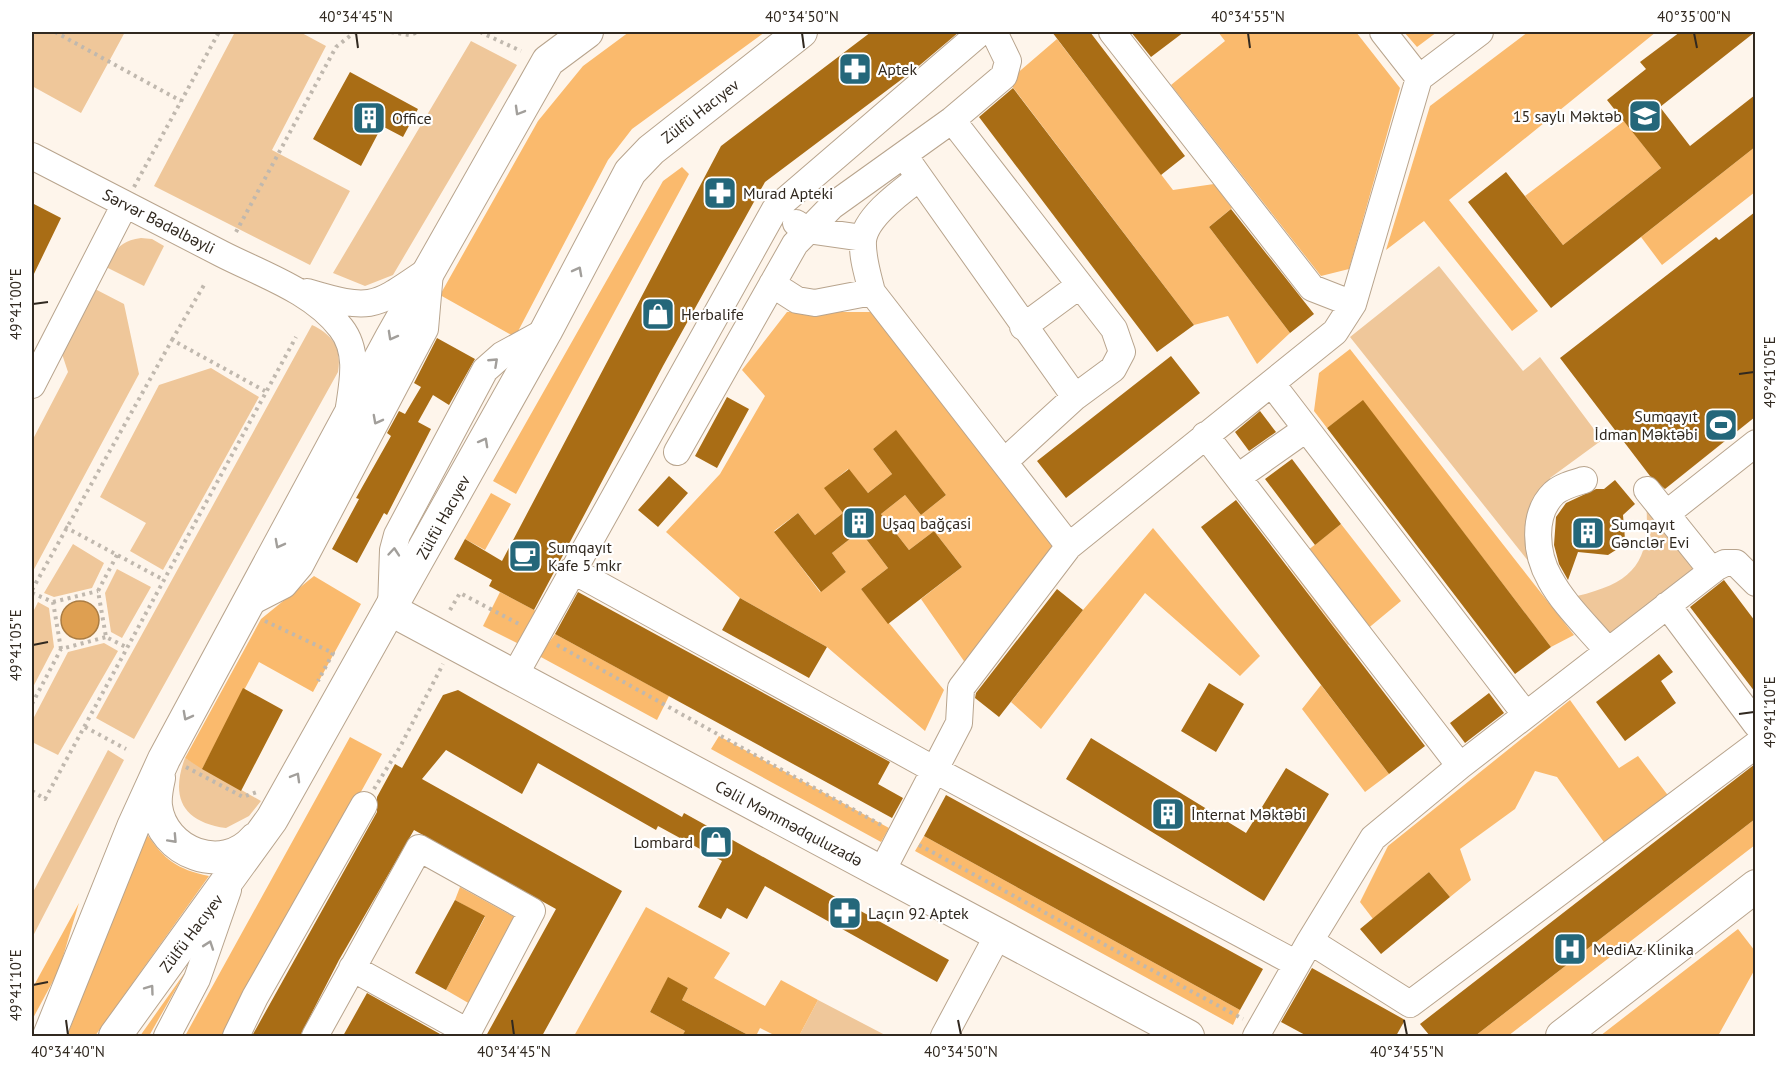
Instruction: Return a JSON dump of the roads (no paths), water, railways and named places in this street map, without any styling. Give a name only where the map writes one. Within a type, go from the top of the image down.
[{"type":"main road","points":[[272,819],[252,842],[227,856],[214,858],[196,855],[178,846],[161,823],[156,806],[173,766],[254,611],[301,504],[430,268],[540,48],[587,32]]},
{"type":"main road","name":"Zülfü Hacıyev","points":[[115,1036],[233,877],[272,819],[391,610],[636,164],[801,32]]},
{"type":"main road","name":"Cəlil Məmmədquluzadə","points":[[391,610],[1188,1036]]},
{"type":"main road","points":[[49,1036],[133,827],[173,766]]},
{"type":"main road","points":[[1562,1036],[1755,886]]},
{"type":"street","points":[[515,675],[775,209],[981,32]]},
{"type":"street","points":[[678,452],[795,244],[807,230],[832,206],[952,120],[1004,76],[1008,62],[993,32]]},
{"type":"street","points":[[1112,32],[1312,288],[1353,304]]},
{"type":"street","points":[[1383,32],[1419,78]]},
{"type":"street","points":[[881,873],[959,723],[961,688],[1069,546],[1335,332],[1353,304],[1419,78],[1480,32]]},
{"type":"street","points":[[952,120],[1114,329],[1122,352],[1113,369],[1075,397],[1005,461]]},
{"type":"street","points":[[904,154],[919,178],[950,217],[1023,327],[1075,397]]},
{"type":"street","name":"Sərvər Bədəlbəyli","points":[[32,156],[287,286]]},
{"type":"street","points":[[919,178],[887,203],[863,238],[864,261],[872,292],[1069,546]]},
{"type":"street","points":[[32,385],[125,204]]},
{"type":"street","points":[[775,209],[807,230],[863,238]]},
{"type":"street","points":[[287,286],[350,305],[363,305],[381,301],[430,268]]},
{"type":"street","points":[[254,611],[293,577],[425,329],[430,268]]},
{"type":"street","points":[[772,284],[797,300],[815,303],[872,292]]},
{"type":"street","points":[[1023,327],[1080,285]]},
{"type":"street","points":[[287,286],[327,314],[341,328],[348,341],[353,356],[353,377],[346,423]]},
{"type":"street","points":[[1272,384],[1526,715]]},
{"type":"street","points":[[1238,477],[1306,429]]},
{"type":"street","points":[[1205,435],[1460,766]]},
{"type":"street","points":[[1666,514],[1755,443]]},
{"type":"street","points":[[1584,480],[1567,485],[1554,494],[1543,511],[1538,527],[1538,544],[1543,565],[1551,581],[1608,651]]},
{"type":"street","points":[[301,504],[343,483]]},
{"type":"street","points":[[1647,490],[1712,571]]},
{"type":"street","points":[[1259,1032],[1310,941],[1373,838],[1460,766],[1712,571],[1725,563],[1736,563],[1755,583]]},
{"type":"street","points":[[572,570],[935,770],[1297,964]]},
{"type":"street","points":[[1667,605],[1755,724]]},
{"type":"street","points":[[1310,941],[1410,1004],[1755,745]]},
{"type":"street","points":[[236,1036],[255,997],[364,805]]},
{"type":"street","points":[[315,1036],[352,968],[419,848],[532,911],[468,1032],[352,968]]},
{"type":"street","points":[[167,1036],[197,979],[233,877]]},
{"type":"street","points":[[944,1036],[998,935]]},
{"type":"place","name":"Aptek","points":[[855,69]]},
{"type":"place","name":"15 saylı Məktəb","points":[[1645,116]]},
{"type":"place","name":"Office","points":[[369,118]]},
{"type":"place","name":"Murad Apteki","points":[[720,193]]},
{"type":"place","name":"Herbalife","points":[[658,314]]},
{"type":"place","name":"Sumqayıt İdman Məktəbi","points":[[1721,425]]},
{"type":"place","name":"Uşaq bağçasi","points":[[859,523]]},
{"type":"place","name":"Sumqayıt Gənclər Evi","points":[[1588,533]]},
{"type":"place","name":"Sumqayıt Kafe 5 mkr","points":[[525,556]]},
{"type":"place","name":"İnternat Məktəbi","points":[[1168,814]]},
{"type":"place","name":"Lombard","points":[[716,842]]},
{"type":"place","name":"Laçın 92 Aptek","points":[[845,913]]},
{"type":"place","name":"MediAz Klinika","points":[[1570,949]]}]
